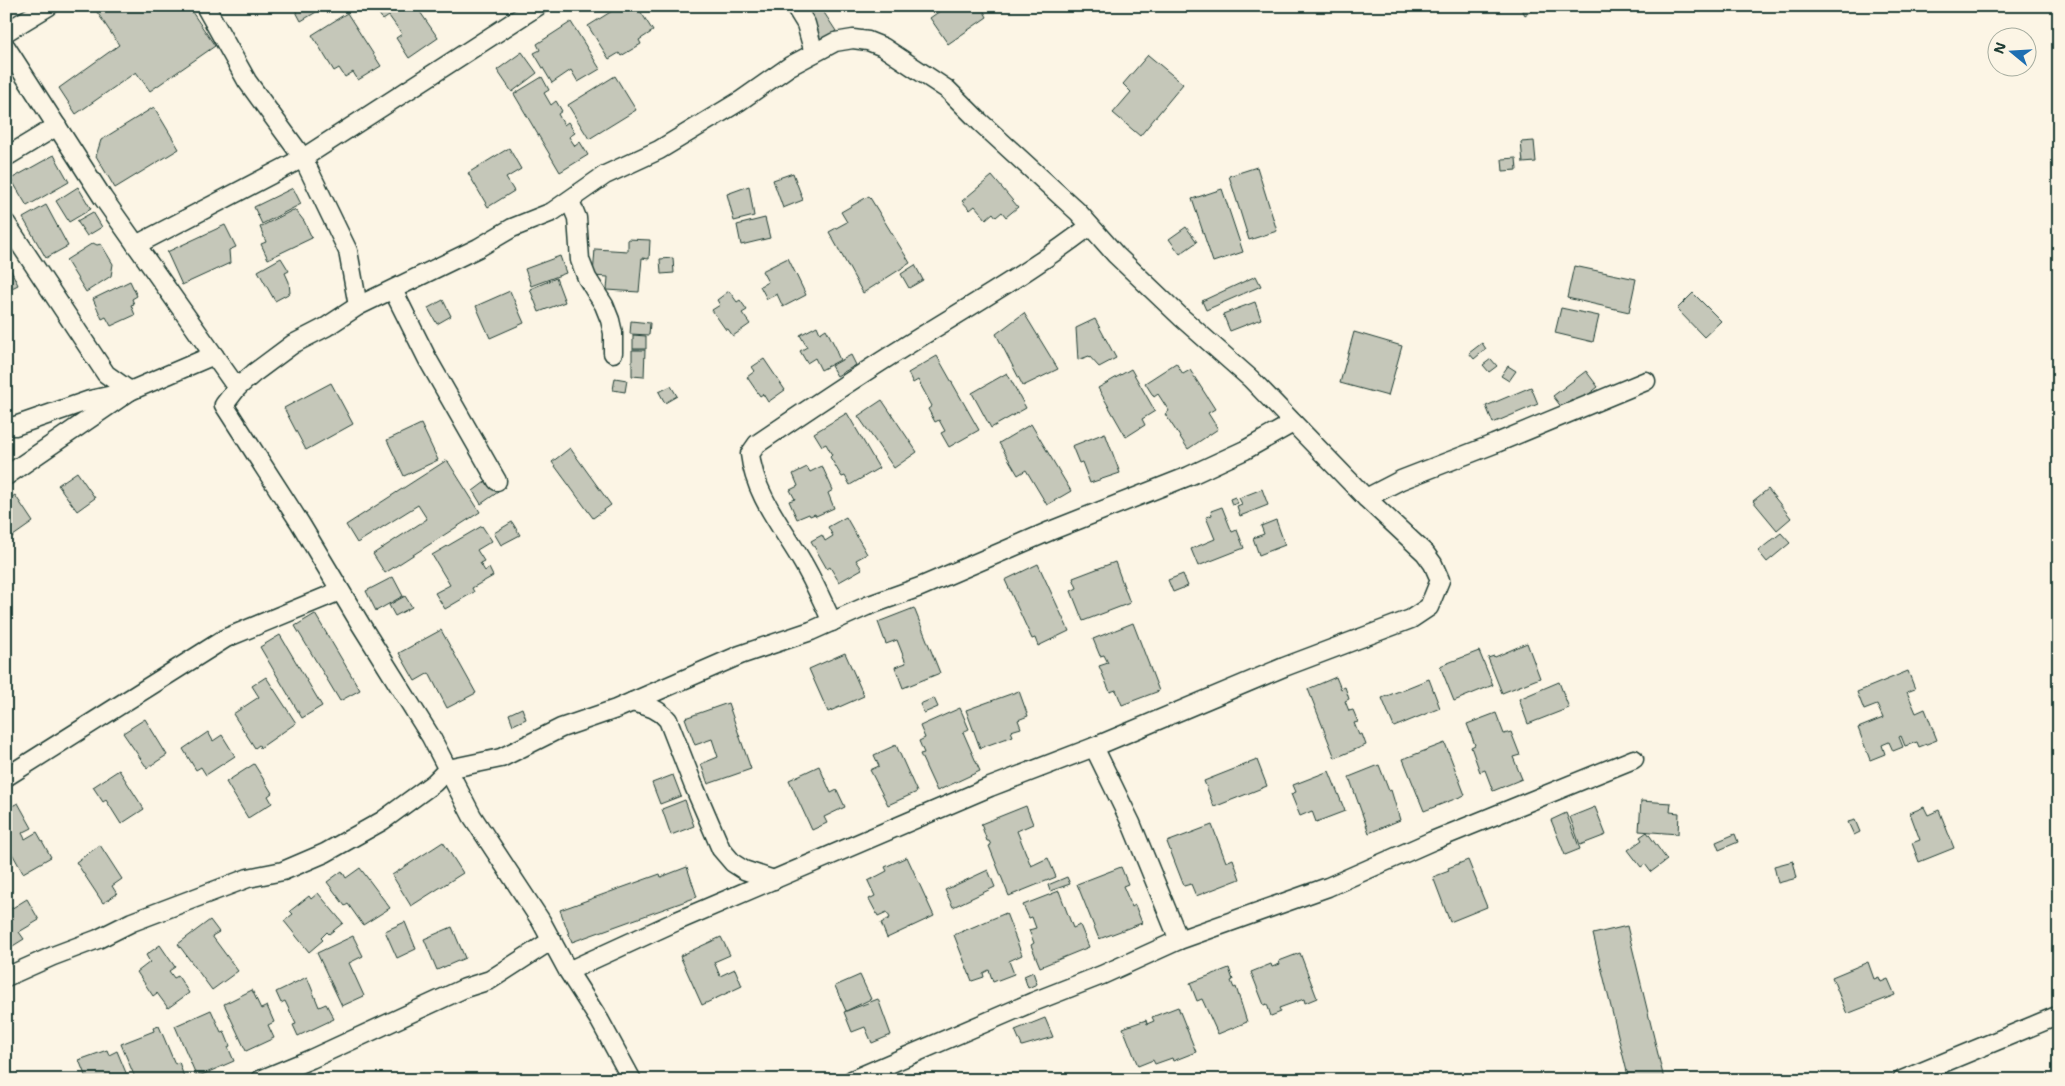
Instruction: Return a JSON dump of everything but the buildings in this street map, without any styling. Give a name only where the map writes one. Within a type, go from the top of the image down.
[{"type":"street","points":[[6,32],[49,6]]},
{"type":"street","points":[[206,6],[246,81],[303,158],[348,251],[358,306]]},
{"type":"street","points":[[136,245],[303,158],[538,6]]},
{"type":"street","points":[[795,6],[806,24],[814,53]]},
{"type":"street","points":[[568,971],[677,921],[990,788],[1094,748],[1284,667],[1411,619],[1429,607],[1440,580],[1434,564],[1425,552],[1366,498],[1251,379],[1182,318],[1116,255],[1078,212],[948,90],[883,47],[868,42],[853,39],[835,42],[790,66],[740,101],[660,150],[605,175],[552,212],[512,228],[478,248],[358,306],[326,327],[293,344],[237,388],[224,405],[300,523],[431,737],[472,816],[552,940],[568,971],[600,1021],[632,1080]]},
{"type":"street","points":[[6,47],[136,245],[237,388]]},
{"type":"street","points":[[6,157],[57,126]]},
{"type":"street","points":[[570,201],[577,218],[580,260],[587,278],[604,305],[612,327],[612,353]]},
{"type":"street","points":[[6,223],[106,374],[130,392]]},
{"type":"street","points":[[832,622],[804,564],[766,506],[751,465],[750,454],[757,444],[827,396],[990,296],[1062,248],[1090,226]]},
{"type":"street","points":[[393,290],[428,360],[497,481]]},
{"type":"street","points":[[6,476],[130,392],[214,355]]},
{"type":"street","points":[[1366,498],[1401,480],[1646,381]]},
{"type":"street","points":[[6,426],[14,426],[90,400],[130,392]]},
{"type":"street","points":[[6,977],[98,939],[132,922],[248,878],[283,871],[325,853],[382,821],[434,783],[448,769],[501,758],[561,728],[632,702],[740,655],[811,631],[867,606],[920,587],[1050,530],[1189,476],[1244,450],[1293,423]]},
{"type":"street","points":[[6,777],[226,638],[340,591]]},
{"type":"street","points":[[632,702],[652,707],[661,712],[668,720],[692,784],[721,849],[733,862],[744,870],[774,880]]},
{"type":"street","points":[[1094,748],[1131,823],[1179,940]]},
{"type":"street","points":[[852,1080],[1033,1002],[1102,975],[1179,940],[1328,887],[1432,841],[1634,759]]},
{"type":"street","points":[[260,1080],[311,1059],[465,988],[490,980],[552,940]]},
{"type":"street","points":[[1902,1080],[2059,1015]]}]
